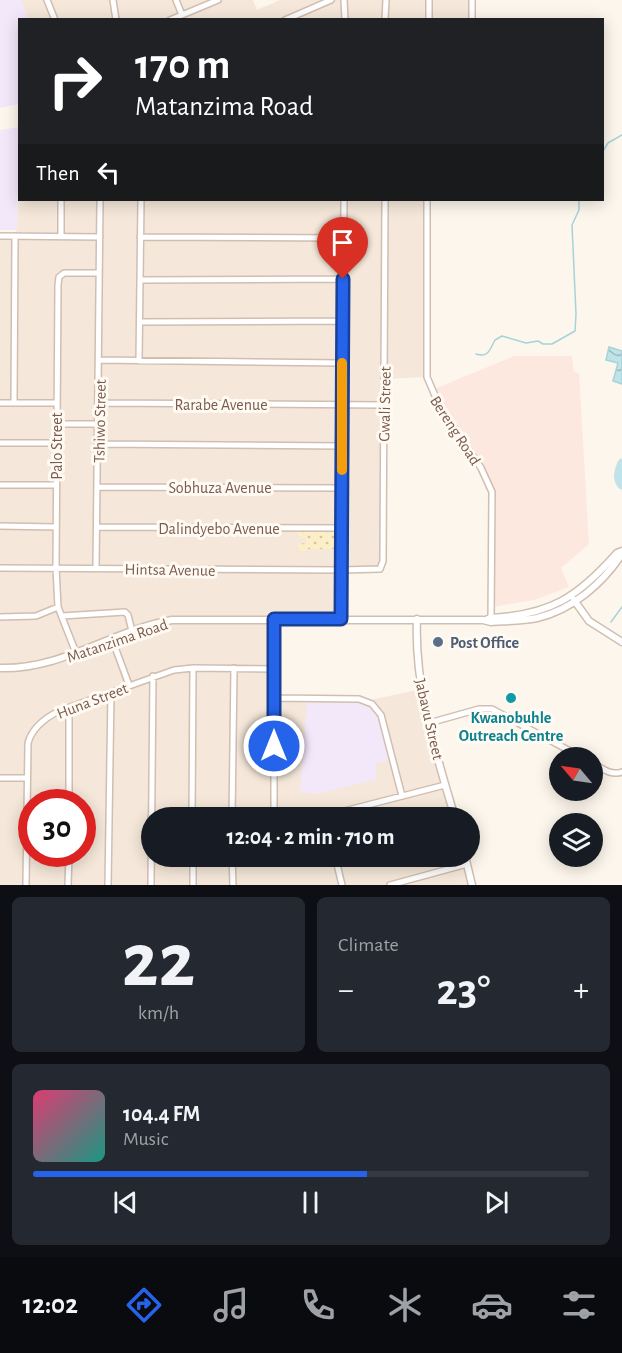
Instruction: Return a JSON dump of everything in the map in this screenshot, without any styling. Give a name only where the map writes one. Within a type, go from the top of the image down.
[{"type":"street","points":[[47,0],[54,18]]},
{"type":"street","points":[[112,0],[116,18]]},
{"type":"street","points":[[176,0],[182,15]]},
{"type":"street","points":[[175,18],[218,0]]},
{"type":"street","points":[[302,16],[331,0]]},
{"type":"street","points":[[344,0],[345,18]]},
{"type":"street","points":[[386,0],[386,18]]},
{"type":"street","points":[[429,0],[429,18]]},
{"type":"street","points":[[471,0],[472,18]]},
{"type":"street","points":[[61,236],[62,201]]},
{"type":"street","name":"Tshiwo Street","points":[[96,568],[100,201]]},
{"type":"street","points":[[139,361],[141,201]]},
{"type":"street","points":[[341,619],[344,201]]},
{"type":"street","name":"Gwali Street","points":[[341,570],[378,570],[383,564],[385,201]]},
{"type":"street","name":"Bereng Road","points":[[427,201],[427,377],[439,405],[481,468],[492,492],[489,620]]},
{"type":"street","points":[[0,236],[100,237]]},
{"type":"street","points":[[14,403],[15,236]]},
{"type":"street","points":[[140,237],[343,238]]},
{"type":"street","name":"Palo Street","points":[[76,653],[58,607],[56,568],[58,281],[66,272],[99,273]]},
{"type":"street","points":[[141,280],[343,279]]},
{"type":"street","points":[[141,322],[343,321]]},
{"type":"street","points":[[100,360],[342,363]]},
{"type":"street","points":[[0,403],[56,403]]},
{"type":"street","name":"Rarabe Avenue","points":[[99,403],[383,405]]},
{"type":"street","points":[[57,424],[99,424]]},
{"type":"street","points":[[0,443],[57,443]]},
{"type":"street","points":[[99,444],[342,446]]},
{"type":"street","points":[[0,485],[56,485]]},
{"type":"street","name":"Sobhuza Avenue","points":[[98,487],[342,488]]},
{"type":"street","points":[[0,526],[56,527]]},
{"type":"street","name":"Dalindyebo Avenue","points":[[97,527],[340,528]]},
{"type":"street","name":"Matanzima Road","points":[[0,668],[41,664],[149,625],[172,620],[489,620],[541,617],[574,599],[601,579],[622,553]]},
{"type":"street","name":"Hintsa Avenue","points":[[0,568],[341,570]]},
{"type":"street","points":[[574,599],[589,621],[622,642]]},
{"type":"street","points":[[0,617],[36,616],[58,607]]},
{"type":"street","points":[[62,616],[125,612],[132,631]]},
{"type":"street","points":[[274,619],[274,807]]},
{"type":"street","name":"Jabavu Street","points":[[417,619],[418,665],[429,723],[452,807]]},
{"type":"street","points":[[112,639],[129,685]]},
{"type":"street","points":[[192,807],[193,668]]},
{"type":"street","name":"Huna Street","points":[[27,885],[28,743],[32,732],[46,718],[174,670],[193,668],[273,669]]},
{"type":"street","points":[[232,807],[234,668]]},
{"type":"street","points":[[151,807],[153,676]]},
{"type":"street","points":[[108,885],[111,693]]},
{"type":"street","points":[[274,698],[352,699],[372,704],[381,715],[402,795]]},
{"type":"street","points":[[69,708],[69,789]]},
{"type":"street","points":[[429,723],[479,709],[492,709],[563,747]]},
{"type":"street","points":[[603,769],[614,774],[622,772]]},
{"type":"street","points":[[0,778],[27,778]]},
{"type":"street","points":[[360,807],[445,785]]},
{"type":"street","points":[[68,885],[69,867]]},
{"type":"street","points":[[151,867],[151,885]]},
{"type":"street","points":[[193,867],[193,885]]},
{"type":"street","points":[[232,867],[233,885]]},
{"type":"street","points":[[338,867],[342,885]]},
{"type":"street","points":[[390,885],[457,867]]},
{"type":"street","points":[[468,867],[472,885]]},
{"type":"street","points":[[425,877],[427,885]]},
{"type":"shaded area","points":[[0,0],[21,0],[28,18],[18,18],[18,104],[0,108]]},
{"type":"shaded area","points":[[21,0],[253,0],[257,10],[280,0],[472,0],[472,18],[27,18]]},
{"type":"shaded area","points":[[18,127],[17,230],[0,230],[0,130]]},
{"type":"shaded area","points":[[18,201],[427,201],[427,377],[384,379],[382,567],[341,570],[341,619],[274,619],[274,698],[366,701],[421,689],[452,807],[141,807],[141,867],[468,867],[472,885],[0,885],[0,236],[15,236]]},
{"type":"shaded area","points":[[514,356],[572,356],[574,372],[579,373],[589,544],[561,568],[569,587],[534,600],[492,607],[494,491],[483,468],[444,410],[434,389]]},
{"type":"shaded area","points":[[307,703],[363,703],[374,712],[380,722],[388,760],[375,764],[377,779],[318,794],[300,792]]},
{"type":"sand","points":[[298,530],[337,531],[340,549],[298,551],[298,544],[306,543],[306,538],[298,536]]},
{"type":"water","points":[[609,347],[622,351],[622,384],[613,381],[618,363],[606,360]]},
{"type":"waterway","points":[[604,149],[608,143],[622,135]]},
{"type":"waterway","points":[[476,354],[486,354],[495,340],[502,336],[526,343],[538,341],[543,344],[552,344],[575,331],[572,225],[579,210],[579,201]]},
{"type":"waterway","points":[[622,463],[619,472],[622,485]]},
{"type":"waterway","points":[[611,622],[622,607]]},
{"type":"slow traffic","points":[[342,363],[342,470]]},
{"type":"place","name":"Post Office","points":[[438,642]]},
{"type":"place","name":"Kwanobuhle Outreach Centre","points":[[511,698]]},
{"type":"route","points":[[274,746],[274,619],[341,619],[343,279]]}]
